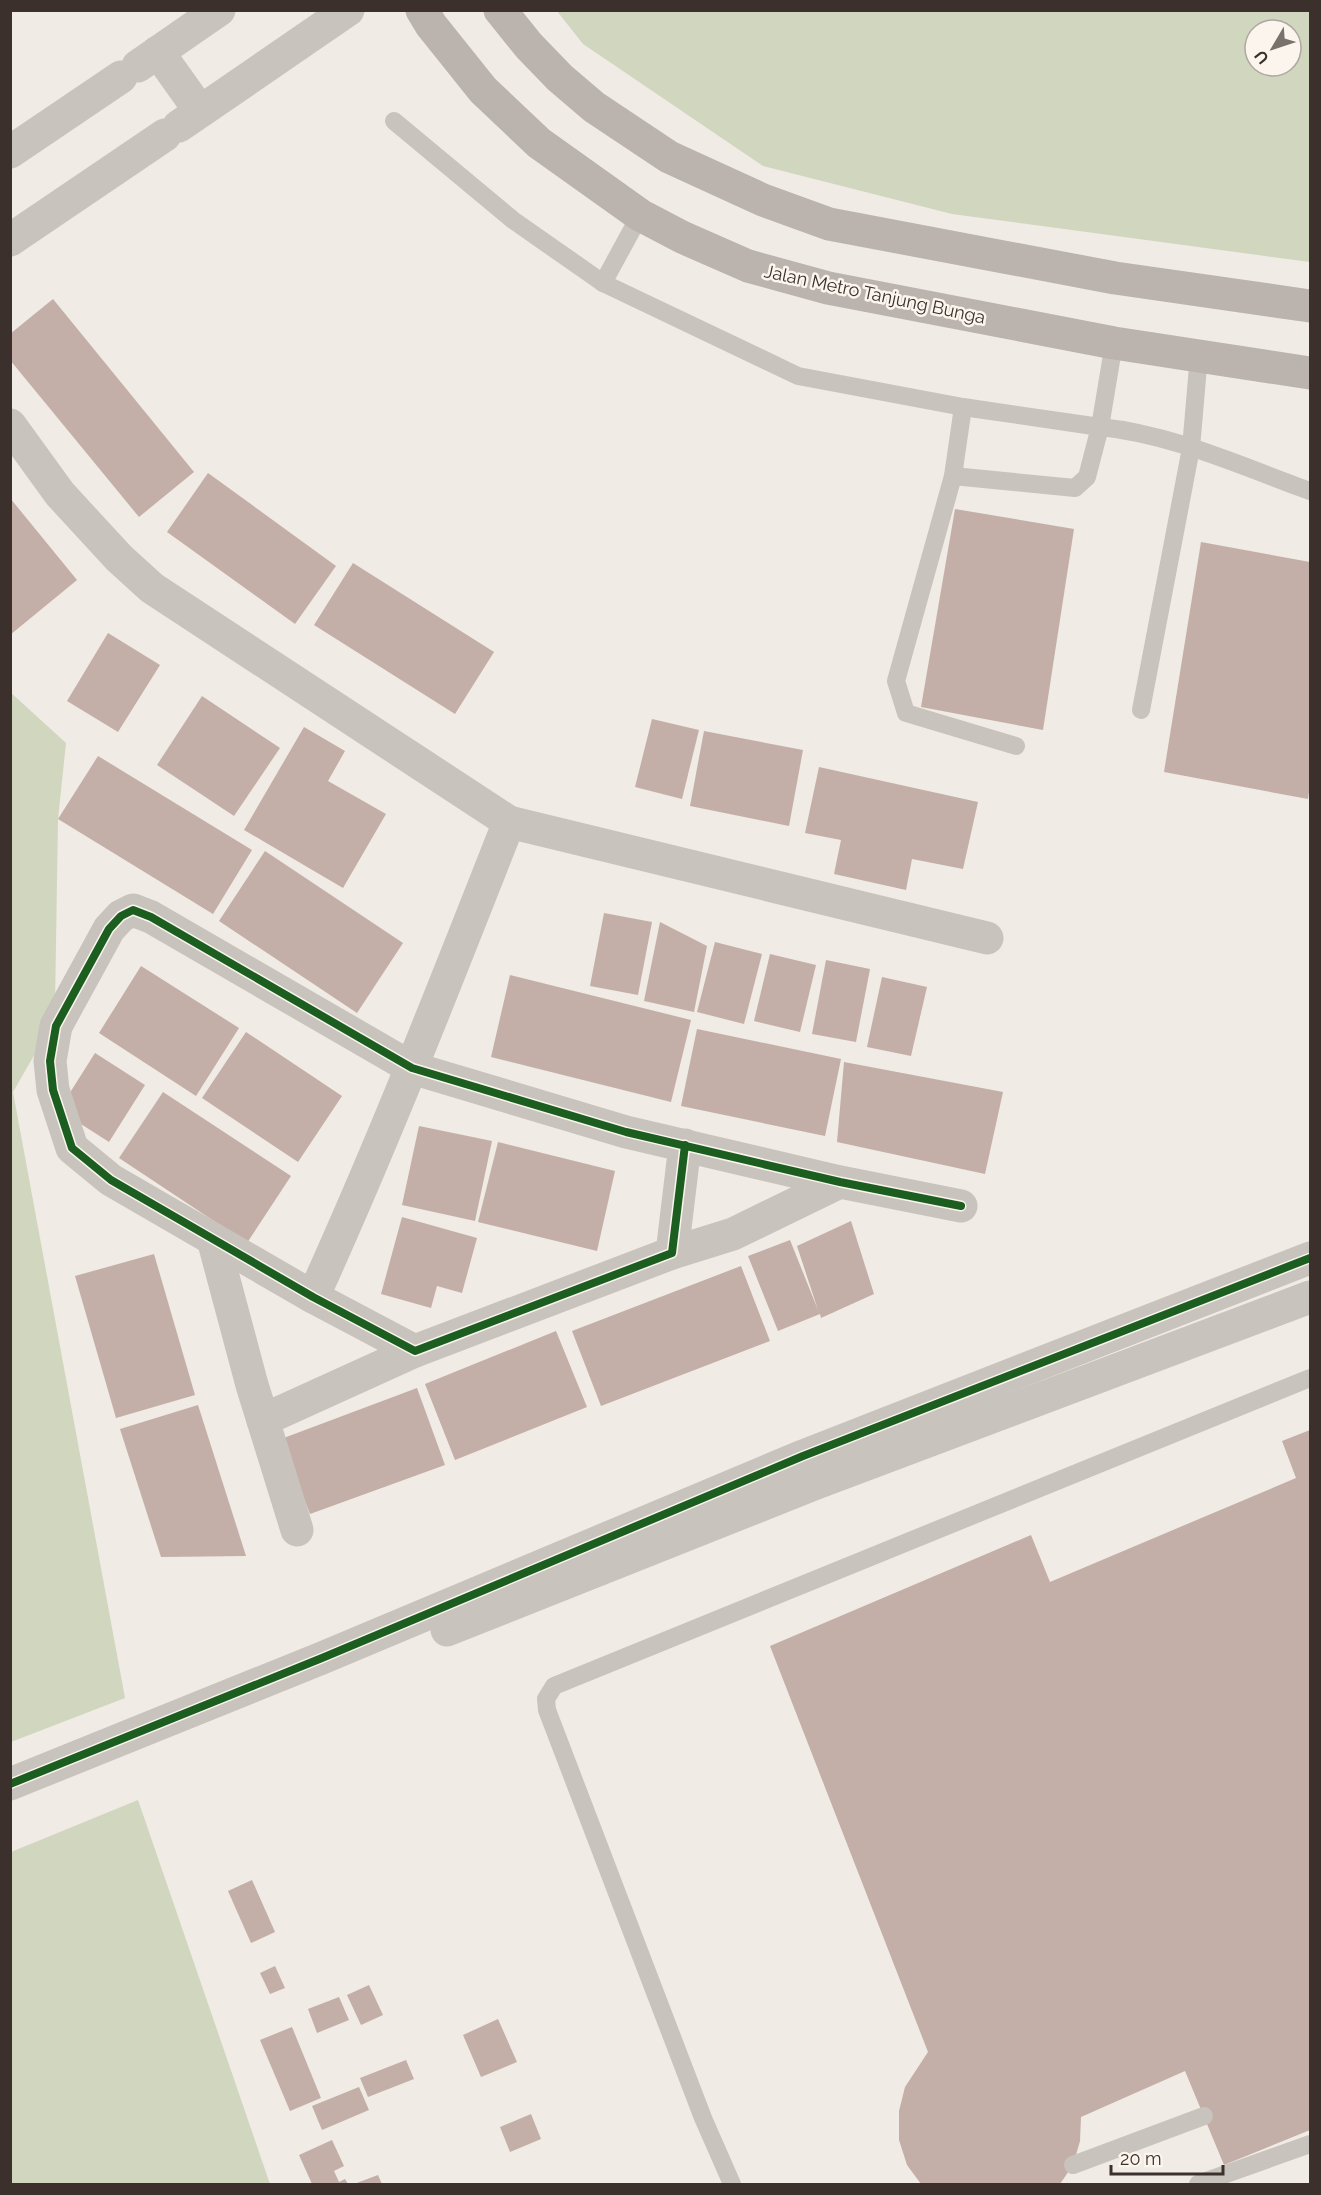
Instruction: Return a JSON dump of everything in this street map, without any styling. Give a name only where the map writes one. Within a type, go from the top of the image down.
[{"type":"main road","name":"Jalan Metro Tanjung Bunga","points":[[422,10],[431,25],[483,90],[539,143],[640,215],[682,237],[748,266],[828,288],[1114,343],[1311,373]]},
{"type":"main road","points":[[500,10],[560,78],[594,107],[669,157],[763,200],[829,224],[1115,278],[1311,306]]},
{"type":"street","points":[[10,152],[219,10]]},
{"type":"street","points":[[10,240],[348,10]]},
{"type":"street","points":[[139,65],[181,124]]},
{"type":"street","points":[[10,425],[60,494],[119,558],[152,588],[509,822],[987,938]]},
{"type":"street","points":[[313,1297],[412,1068],[509,822]]},
{"type":"street","points":[[415,1351],[313,1297],[111,1180],[72,1148],[53,1090],[50,1061],[56,1026],[109,929],[121,916],[133,910],[151,917],[412,1068],[626,1132],[840,1182],[961,1206]]},
{"type":"street","points":[[672,1253],[685,1145]]},
{"type":"street","points":[[263,1420],[415,1351],[672,1253],[733,1234],[840,1182]]},
{"type":"street","points":[[213,1239],[263,1420],[297,1530]]},
{"type":"street","points":[[10,1784],[322,1658],[803,1456],[1311,1258]]},
{"type":"street","points":[[10,1803],[814,1484],[1311,1297]]},
{"type":"lane","points":[[394,121],[513,220],[603,283],[798,376],[963,407],[1124,429],[1191,448],[1311,491]]},
{"type":"lane","points":[[603,283],[640,215]]},
{"type":"lane","points":[[953,476],[1075,488],[1087,477],[1100,427],[1114,343]]},
{"type":"lane","points":[[1141,710],[1191,448],[1199,355]]},
{"type":"lane","points":[[963,407],[953,476],[896,681],[906,713],[1016,746]]},
{"type":"lane","points":[[732,2184],[703,2118],[547,1710],[546,1699],[554,1686],[1311,1378]]},
{"type":"lane","points":[[1073,2165],[1204,2116]]},
{"type":"lane","points":[[1198,2184],[1311,2144]]},
{"type":"green space","points":[[557,11],[1310,11],[1310,262],[952,214],[763,166],[583,44]]},
{"type":"green space","points":[[10,692],[66,743],[58,819],[55,1004],[40,1045],[13,1092],[125,1698],[11,1742]]},
{"type":"green space","points":[[138,1800],[270,2184],[11,2184],[11,1852]]},
{"type":"building","points":[[53,299],[194,472],[139,517],[10,360],[10,334]]},
{"type":"building","points":[[208,473],[336,566],[295,624],[167,532]]},
{"type":"building","points":[[10,498],[77,580],[10,635]]},
{"type":"building","points":[[955,509],[1074,529],[1043,730],[921,707]]},
{"type":"building","points":[[1201,542],[1310,562],[1310,785],[1308,799],[1164,772]]},
{"type":"building","points":[[353,563],[494,652],[455,714],[314,625]]},
{"type":"building","points":[[108,633],[160,665],[118,732],[67,701]]},
{"type":"building","points":[[202,696],[280,748],[234,816],[157,765]]},
{"type":"building","points":[[652,719],[699,730],[682,799],[635,787]]},
{"type":"building","points":[[304,727],[345,751],[328,781],[386,814],[343,888],[244,830]]},
{"type":"building","points":[[704,731],[803,750],[789,826],[690,806]]},
{"type":"building","points":[[98,756],[252,850],[213,914],[58,819]]},
{"type":"building","points":[[819,767],[978,802],[963,869],[912,859],[906,890],[834,874],[841,840],[805,833]]},
{"type":"building","points":[[265,851],[403,943],[357,1013],[219,921]]},
{"type":"building","points":[[604,913],[652,922],[638,995],[590,986]]},
{"type":"building","points":[[660,922],[707,946],[694,1012],[644,1001]]},
{"type":"building","points":[[715,942],[762,954],[744,1024],[697,1012]]},
{"type":"building","points":[[770,954],[816,965],[800,1032],[754,1021]]},
{"type":"building","points":[[826,960],[870,969],[856,1042],[812,1034]]},
{"type":"building","points":[[141,966],[239,1028],[196,1096],[99,1033]]},
{"type":"building","points":[[510,975],[691,1020],[671,1102],[491,1057]]},
{"type":"building","points":[[882,977],[927,987],[911,1056],[867,1047]]},
{"type":"building","points":[[697,1029],[841,1059],[825,1136],[681,1106]]},
{"type":"building","points":[[246,1032],[342,1096],[298,1162],[202,1098]]},
{"type":"building","points":[[95,1053],[145,1085],[109,1142],[59,1110]]},
{"type":"building","points":[[844,1062],[1003,1092],[985,1174],[837,1142]]},
{"type":"building","points":[[163,1092],[291,1176],[247,1243],[119,1158]]},
{"type":"building","points":[[419,1126],[492,1141],[475,1221],[402,1205]]},
{"type":"building","points":[[498,1142],[615,1171],[597,1251],[478,1222]]},
{"type":"building","points":[[402,1217],[477,1238],[462,1293],[437,1286],[431,1308],[381,1294]]},
{"type":"building","points":[[851,1221],[874,1294],[821,1318],[820,1314],[778,1331],[748,1256],[790,1240],[818,1310],[797,1246]]},
{"type":"building","points":[[154,1254],[195,1395],[116,1418],[75,1276]]},
{"type":"building","points":[[741,1266],[770,1341],[601,1406],[572,1331]]},
{"type":"building","points":[[556,1331],[587,1407],[455,1460],[425,1384]]},
{"type":"building","points":[[417,1388],[445,1465],[310,1514],[281,1439]]},
{"type":"building","points":[[198,1405],[246,1556],[161,1557],[120,1429]]},
{"type":"building","points":[[1310,1430],[1310,2130],[1224,2165],[1185,2071],[1081,2117],[1080,2141],[1073,2165],[1060,2184],[921,2184],[907,2165],[899,2140],[899,2111],[905,2087],[928,2052],[770,1646],[1031,1535],[1050,1582],[1296,1478],[1282,1441]]},
{"type":"building","points":[[252,1880],[275,1932],[251,1943],[228,1891]]},
{"type":"building","points":[[275,1966],[285,1988],[270,1994],[260,1973]]},
{"type":"building","points":[[369,1985],[383,2015],[361,2025],[347,1995]]},
{"type":"building","points":[[339,1997],[349,2020],[317,2033],[308,2009]]},
{"type":"building","points":[[498,2019],[517,2062],[481,2077],[463,2035]]},
{"type":"building","points":[[292,2027],[321,2098],[290,2111],[260,2040]]},
{"type":"building","points":[[406,2060],[414,2079],[368,2097],[360,2078]]},
{"type":"building","points":[[359,2087],[369,2110],[322,2130],[312,2106]]},
{"type":"building","points":[[531,2114],[541,2139],[510,2152],[500,2127]]},
{"type":"building","points":[[332,2140],[344,2166],[334,2171],[339,2182],[345,2179],[348,2184],[312,2184],[299,2155]]},
{"type":"building","points":[[378,2175],[382,2184],[354,2184]]},
{"type":"cycle path","points":[[685,1145],[672,1253],[415,1351],[313,1297],[111,1180],[72,1148],[53,1090],[50,1061],[56,1026],[109,929],[121,916],[133,910],[151,917],[412,1068],[626,1132],[840,1182],[961,1206]]},
{"type":"cycle path","points":[[10,1784],[322,1658],[803,1456],[1310,1258]]}]
